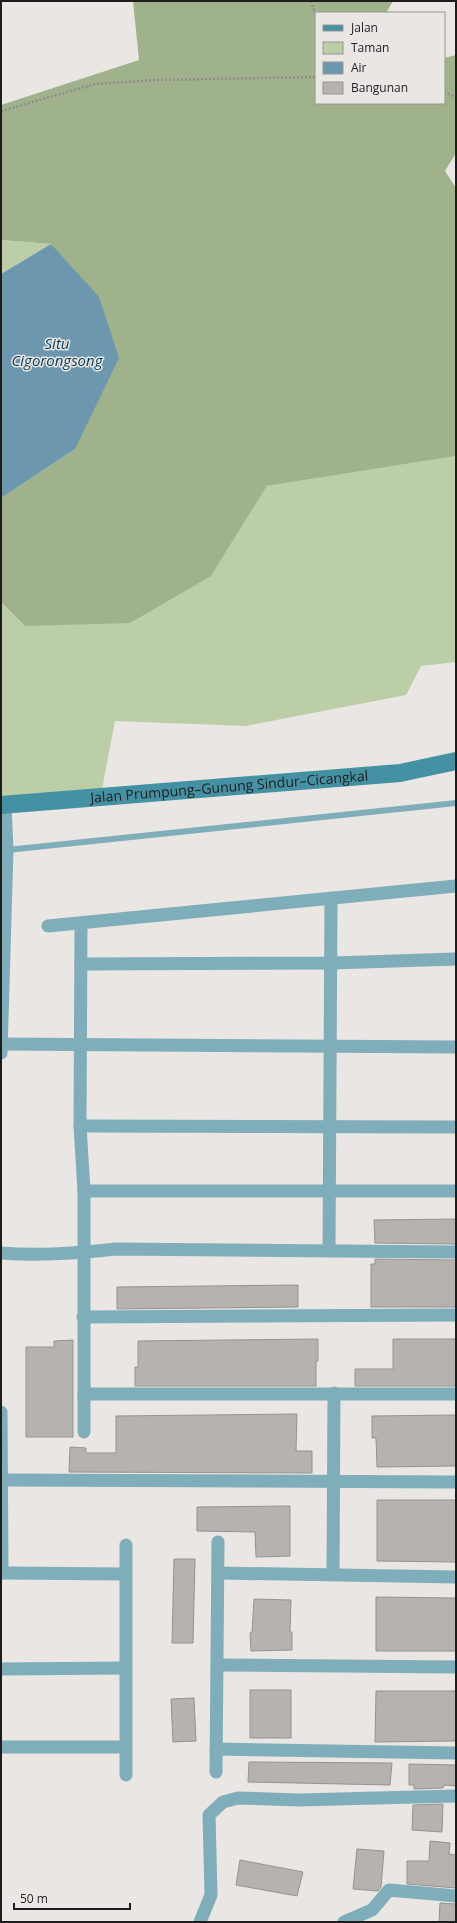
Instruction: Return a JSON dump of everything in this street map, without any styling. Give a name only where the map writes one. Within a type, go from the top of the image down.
[{"type":"main road","name":"Jalan Prumpung–Gunung Sindur–Cicangkal","points":[[3,804],[400,773],[456,761]]},
{"type":"street","points":[[1,1053],[4,850],[3,804]]},
{"type":"street","points":[[48,926],[456,886]]},
{"type":"street","points":[[329,1251],[332,963],[331,899]]},
{"type":"street","points":[[81,923],[80,1126],[84,1191],[84,1432]]},
{"type":"street","points":[[81,964],[332,963],[452,958]]},
{"type":"street","points":[[1,1044],[80,1046],[456,1047]]},
{"type":"street","points":[[80,1126],[456,1127]]},
{"type":"street","points":[[84,1191],[456,1191]]},
{"type":"street","points":[[1,1253],[34,1255],[83,1253],[116,1249],[456,1252]]},
{"type":"street","points":[[83,1317],[456,1315]]},
{"type":"street","points":[[333,1573],[334,1393]]},
{"type":"street","points":[[84,1394],[456,1394]]},
{"type":"street","points":[[1,1412],[2,1573],[125,1574]]},
{"type":"street","points":[[1,1480],[456,1482]]},
{"type":"street","points":[[216,1772],[218,1542]]},
{"type":"street","points":[[126,1545],[126,1775]]},
{"type":"street","points":[[218,1573],[333,1573],[456,1577]]},
{"type":"street","points":[[217,1665],[456,1668]]},
{"type":"street","points":[[1,1669],[125,1668]]},
{"type":"street","points":[[1,1747],[125,1747]]},
{"type":"street","points":[[216,1749],[456,1753]]},
{"type":"street","points":[[200,1922],[211,1895],[209,1815],[223,1802],[238,1798],[299,1800],[456,1796]]},
{"type":"street","points":[[344,1922],[372,1910],[389,1890],[456,1896]]},
{"type":"lane","points":[[4,850],[456,803]]},
{"type":"path","points":[[311,1],[315,13]]},
{"type":"path","points":[[1,111],[95,84],[156,80],[315,77]]},
{"type":"path","points":[[445,92],[456,97]]},
{"type":"green space","points":[[133,1],[393,1],[387,12],[315,12],[315,104],[445,104],[445,58],[456,55],[456,153],[445,171],[456,188],[456,456],[267,486],[211,576],[130,623],[25,626],[1,602],[1,498],[75,449],[52,244],[1,240],[1,105],[139,60]]},
{"type":"green space","points":[[1,240],[51,244],[1,274]]},
{"type":"green space","points":[[456,456],[456,662],[421,666],[406,695],[245,726],[115,721],[101,794],[1,805],[1,602],[25,626],[211,576],[267,486]]},
{"type":"water","name":"Situ Cigorongsong","points":[[51,244],[99,297],[119,358],[75,449],[1,498],[1,274]]},
{"type":"building","points":[[456,1219],[456,1244],[375,1243],[374,1220]]},
{"type":"building","points":[[375,1259],[456,1260],[456,1307],[371,1307],[371,1264],[375,1264]]},
{"type":"building","points":[[298,1285],[298,1307],[117,1309],[117,1287]]},
{"type":"building","points":[[318,1339],[316,1386],[135,1386],[135,1367],[138,1367],[138,1341]]},
{"type":"building","points":[[393,1339],[456,1339],[456,1386],[355,1386],[355,1369],[393,1369]]},
{"type":"building","points":[[73,1340],[73,1437],[26,1437],[26,1347],[54,1347],[54,1341]]},
{"type":"building","points":[[297,1414],[296,1451],[312,1451],[312,1473],[69,1472],[70,1447],[86,1448],[86,1453],[116,1453],[116,1416]]},
{"type":"building","points":[[456,1415],[456,1466],[377,1467],[376,1438],[372,1438],[372,1416]]},
{"type":"building","points":[[377,1500],[456,1500],[456,1562],[377,1561]]},
{"type":"building","points":[[290,1506],[290,1556],[256,1557],[255,1532],[197,1531],[197,1507]]},
{"type":"building","points":[[174,1559],[195,1559],[193,1643],[172,1643]]},
{"type":"building","points":[[376,1597],[456,1598],[456,1651],[376,1651]]},
{"type":"building","points":[[254,1599],[291,1600],[290,1632],[292,1632],[292,1650],[251,1651],[250,1633],[252,1632]]},
{"type":"building","points":[[250,1690],[291,1690],[291,1738],[250,1738]]},
{"type":"building","points":[[376,1691],[456,1691],[456,1741],[375,1742]]},
{"type":"building","points":[[194,1698],[196,1741],[173,1742],[171,1699]]},
{"type":"building","points":[[249,1762],[392,1763],[390,1785],[248,1782]]},
{"type":"building","points":[[409,1764],[456,1765],[456,1786],[444,1785],[443,1788],[414,1789],[414,1785],[409,1785]]},
{"type":"building","points":[[443,1804],[442,1832],[412,1830],[413,1805]]},
{"type":"building","points":[[430,1841],[450,1843],[449,1854],[456,1855],[456,1888],[407,1884],[407,1861],[429,1861]]},
{"type":"building","points":[[357,1849],[384,1851],[381,1887],[378,1891],[353,1889]]},
{"type":"building","points":[[240,1860],[303,1872],[297,1896],[236,1885]]},
{"type":"building","points":[[440,1903],[456,1904],[456,1922],[439,1922]]}]
